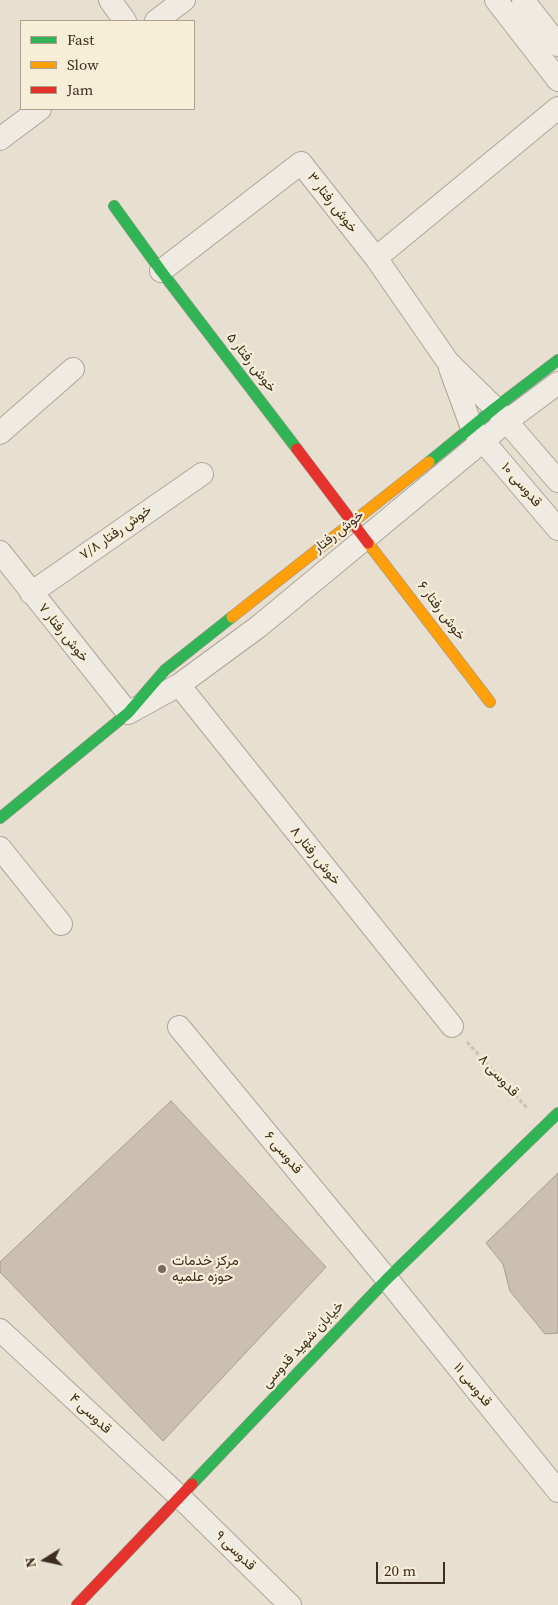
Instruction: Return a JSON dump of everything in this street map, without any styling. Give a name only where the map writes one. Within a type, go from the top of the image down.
[{"type":"street","points":[[110,0],[125,20]]},
{"type":"street","points":[[157,20],[184,0]]},
{"type":"street","points":[[496,0],[558,80]]},
{"type":"street","points":[[523,0],[558,45]]},
{"type":"street","points":[[376,258],[558,108]]},
{"type":"street","points":[[0,139],[39,110]]},
{"type":"street","name":"خوش رفتار ۳","points":[[161,270],[301,163],[376,258],[448,362]]},
{"type":"street","name":"خوش رفتار ۵","points":[[114,206],[360,529]]},
{"type":"street","name":"خوش رفتار","points":[[0,818],[128,713],[165,670],[360,529],[478,435],[558,360]]},
{"type":"street","points":[[448,362],[501,415],[558,481]]},
{"type":"street","points":[[448,362],[478,435]]},
{"type":"street","points":[[0,433],[73,369]]},
{"type":"street","name":"خوش رفتار","points":[[501,415],[558,383]]},
{"type":"street","name":"قدوسی ۱۰","points":[[478,435],[558,529]]},
{"type":"street","name":"خوش رفتار ۷/۸","points":[[31,593],[202,474]]},
{"type":"street","name":"خوش رفتار","points":[[128,713],[178,685],[258,626],[360,529]]},
{"type":"street","name":"خوش رفتار ۶","points":[[360,529],[490,702]]},
{"type":"street","name":"خوش رفتار ۷","points":[[0,552],[128,713]]},
{"type":"street","name":"خوش رفتار ۸","points":[[178,685],[452,1026]]},
{"type":"street","points":[[0,848],[61,924]]},
{"type":"street","name":"قدوسی ۶","points":[[179,1027],[387,1279]]},
{"type":"street","name":"خیابان شهید قدوسی","points":[[76,1605],[387,1279],[558,1113]]},
{"type":"street","name":"قدوسی ۱۱","points":[[387,1279],[558,1492]]},
{"type":"street","name":"قدوسی ۴","points":[[0,1330],[180,1497]]},
{"type":"street","name":"قدوسی ۹","points":[[180,1497],[290,1605]]},
{"type":"path","name":"قدوسی ۸","points":[[452,1026],[544,1126]]},
{"type":"building","name":"مرکز خدمات حوزه علمیه","points":[[171,1101],[326,1267],[163,1441],[0,1272],[0,1262]]},
{"type":"building","points":[[558,1173],[558,1333],[545,1334],[510,1291],[503,1264],[486,1243]]},
{"type":"traffic: fast","points":[[114,206],[161,271],[297,449]]},
{"type":"traffic: fast","points":[[429,462],[558,360]]},
{"type":"traffic: fast","points":[[0,818],[128,713],[165,670],[232,617]]},
{"type":"traffic: fast","points":[[192,1484],[387,1279],[558,1113]]},
{"type":"traffic: slow","points":[[232,617],[429,462]]},
{"type":"traffic: slow","points":[[368,543],[490,702]]},
{"type":"traffic: jam","points":[[297,449],[368,543]]},
{"type":"traffic: jam","points":[[77,1605],[192,1484]]},
{"type":"place","name":"مرکز خدمات حوزه علمیه","points":[[162,1269]]}]
